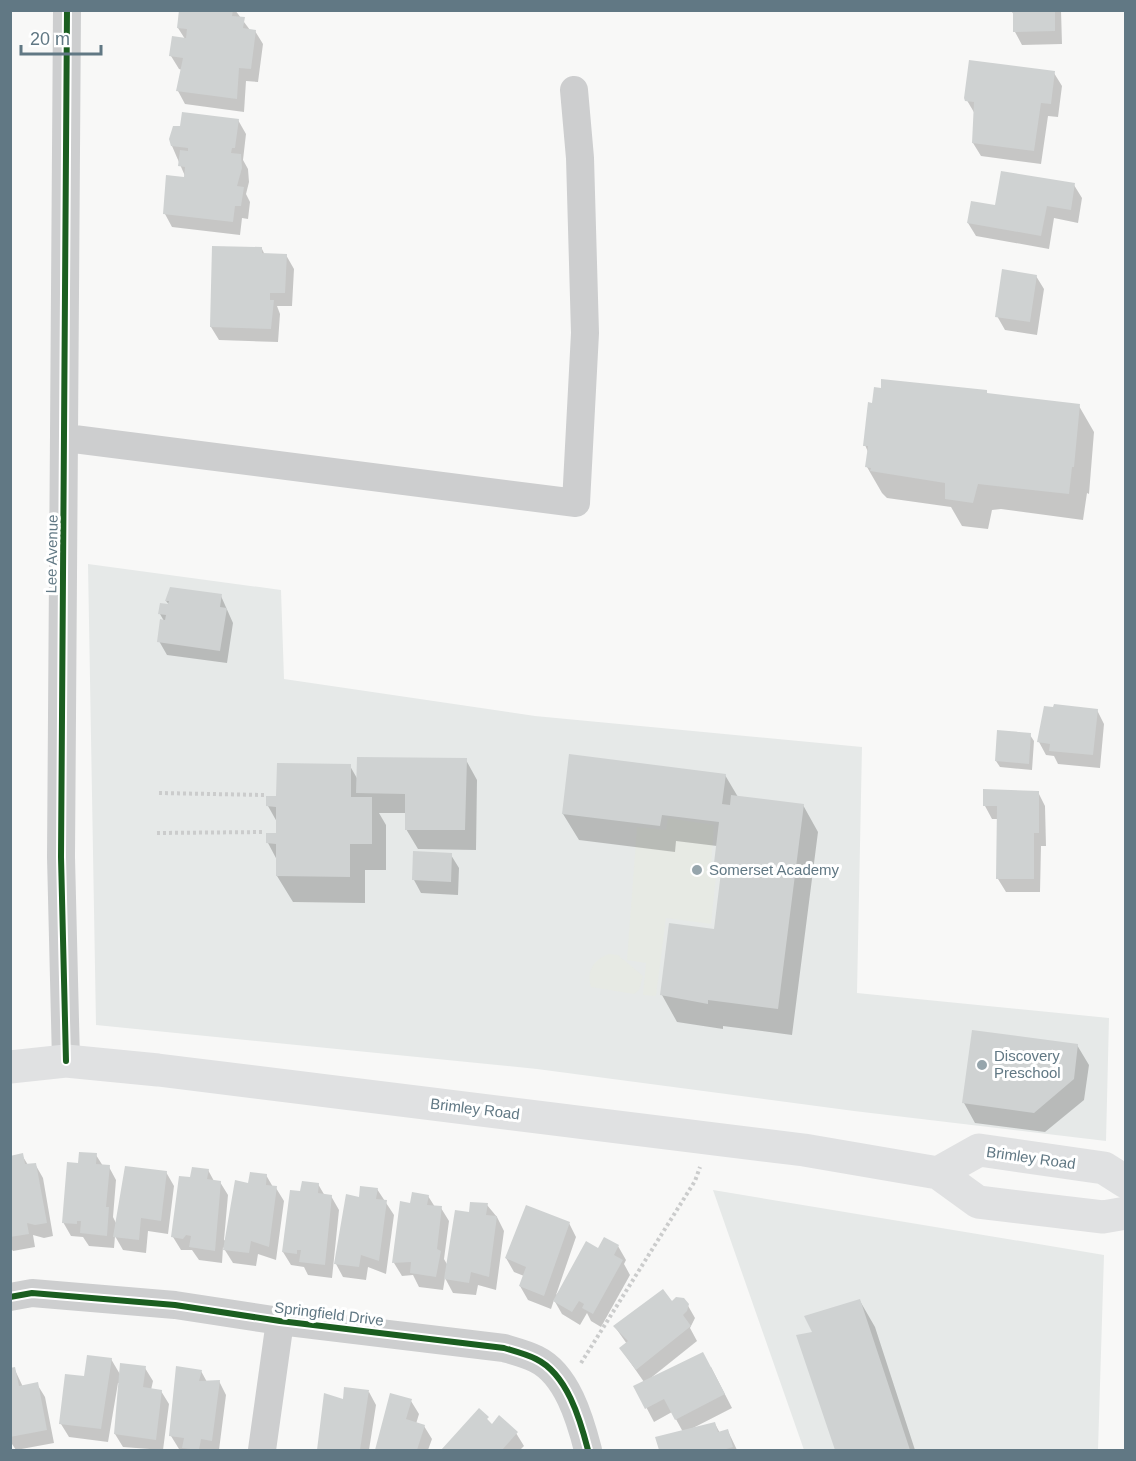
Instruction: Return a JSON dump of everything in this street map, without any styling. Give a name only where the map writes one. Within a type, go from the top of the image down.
[{"type":"main road","name":"Brimley Road","points":[[10,1067],[66,1061],[804,1150],[938,1173],[978,1202],[1103,1217],[1125,1213]]},
{"type":"main road","name":"Brimley Road","points":[[938,1173],[979,1150],[1104,1168],[1125,1182]]},
{"type":"street","name":"Lee Avenue","points":[[66,1061],[61,857],[66,438],[67,10]]},
{"type":"street","points":[[66,438],[576,503],[585,333],[580,158],[574,90]]},
{"type":"street","name":"Springfield Drive","points":[[10,1297],[32,1293],[61,1294],[175,1305],[280,1321],[504,1348],[538,1360],[566,1387],[580,1420],[588,1450]]},
{"type":"street","points":[[262,1450],[280,1321]]},
{"type":"path","points":[[159,794],[264,795]]},
{"type":"path","points":[[157,833],[265,832]]},
{"type":"path","points":[[566,1387],[695,1181],[712,1138]]},
{"type":"shaded area","points":[[88,564],[281,590],[284,679],[535,716],[862,747],[857,993],[1109,1018],[1106,1141],[854,1111],[537,1069],[96,1025]]},
{"type":"shaded area","points":[[668,818],[714,825],[711,866],[717,867],[711,924],[666,918],[656,996],[643,995],[646,963],[627,960],[637,827],[666,830]]},
{"type":"shaded area","points":[[609,954],[618,955],[643,976],[639,990],[634,994],[591,987],[592,966]]},
{"type":"shaded area","points":[[713,1190],[1104,1255],[1098,1450],[804,1450]]},
{"type":"building","points":[[179,10],[233,10],[232,16],[245,17],[243,28],[256,30],[251,69],[239,68],[237,99],[176,91],[183,58],[169,56],[172,36],[186,38],[187,29],[177,28]]},
{"type":"building","points":[[1013,10],[1055,10],[1055,31],[1013,32]]},
{"type":"building","points":[[969,60],[1055,71],[1051,104],[1041,103],[1034,151],[972,143],[974,102],[965,101],[964,98]]},
{"type":"building","points":[[182,112],[239,119],[235,148],[232,148],[231,153],[241,154],[242,168],[237,186],[244,187],[241,206],[235,206],[233,222],[163,214],[166,175],[184,177],[185,167],[178,166],[180,150],[188,151],[188,148],[171,146],[169,139],[173,126],[180,126]]},
{"type":"building","points":[[1001,171],[1075,183],[1071,210],[1047,206],[1041,236],[967,223],[971,201],[995,205]]},
{"type":"building","points":[[212,246],[262,247],[262,253],[287,254],[285,293],[270,293],[270,300],[274,300],[271,329],[210,327]]},
{"type":"building","points":[[1002,269],[1037,275],[1030,322],[995,317]]},
{"type":"building","points":[[881,379],[987,390],[987,393],[1080,404],[1069,494],[978,484],[973,503],[945,499],[945,483],[870,471],[871,468],[865,467],[868,446],[863,446],[868,402],[872,403],[874,387],[881,388]]},
{"type":"building","points":[[170,587],[222,594],[220,607],[227,608],[220,651],[157,642],[160,619],[165,620],[166,615],[158,614],[160,603],[168,604],[169,601],[165,601]]},
{"type":"building","points":[[1054,704],[1098,709],[1093,755],[1049,751],[1050,744],[1037,742],[1044,706],[1053,707]]},
{"type":"building","points":[[997,730],[1031,733],[1029,764],[995,761]]},
{"type":"building","points":[[569,754],[726,774],[722,804],[730,805],[731,795],[804,804],[778,1009],[708,1000],[708,1004],[660,995],[669,923],[714,929],[722,864],[714,863],[719,822],[662,815],[660,826],[562,814]]},
{"type":"building","points":[[357,757],[467,758],[465,830],[405,830],[405,794],[356,793]]},
{"type":"building","points":[[277,763],[351,764],[351,797],[372,797],[372,844],[350,844],[350,877],[276,876],[276,844],[266,843],[266,833],[276,833],[276,807],[266,806],[266,796],[276,796]]},
{"type":"building","points":[[983,789],[1039,791],[1039,833],[1034,833],[1034,879],[996,879],[997,806],[983,806]]},
{"type":"building","points":[[413,851],[452,853],[451,882],[412,880]]},
{"type":"building","points":[[972,1030],[1078,1044],[1074,1079],[1034,1113],[962,1103]]},
{"type":"building","points":[[79,1152],[97,1153],[96,1164],[110,1165],[106,1207],[109,1207],[107,1236],[80,1233],[81,1221],[77,1221],[77,1224],[62,1223],[67,1162],[78,1163]]},
{"type":"building","points":[[23,1153],[25,1164],[36,1163],[47,1223],[35,1225],[27,1223],[29,1234],[10,1237],[10,1156]]},
{"type":"building","points":[[125,1166],[167,1171],[161,1221],[141,1218],[139,1240],[113,1237]]},
{"type":"building","points":[[192,1167],[209,1169],[207,1179],[221,1181],[215,1251],[189,1247],[191,1236],[186,1235],[183,1239],[171,1237],[179,1176],[190,1177]]},
{"type":"building","points":[[250,1172],[267,1174],[266,1185],[277,1186],[269,1247],[251,1241],[249,1253],[223,1250],[235,1180],[248,1183]]},
{"type":"building","points":[[302,1181],[319,1183],[318,1193],[332,1195],[325,1265],[299,1262],[301,1250],[297,1250],[297,1254],[282,1252],[290,1190],[300,1191]]},
{"type":"building","points":[[360,1186],[378,1188],[376,1199],[387,1200],[379,1261],[361,1255],[359,1267],[334,1264],[346,1194],[359,1197]]},
{"type":"building","points":[[412,1192],[429,1195],[427,1205],[442,1206],[437,1249],[441,1251],[436,1277],[410,1273],[411,1262],[392,1263],[400,1201],[410,1203]]},
{"type":"building","points":[[470,1202],[488,1203],[486,1215],[497,1216],[489,1277],[471,1272],[469,1283],[444,1279],[455,1210],[469,1212]]},
{"type":"building","points":[[526,1205],[570,1222],[544,1296],[519,1286],[526,1267],[505,1258]]},
{"type":"building","points":[[604,1237],[619,1245],[614,1255],[623,1260],[593,1314],[582,1308],[584,1304],[579,1301],[572,1312],[553,1301],[586,1241],[598,1248]]},
{"type":"building","points":[[663,1289],[672,1301],[676,1297],[684,1298],[689,1304],[683,1315],[691,1326],[636,1370],[619,1348],[628,1341],[613,1326]]},
{"type":"building","points":[[860,1299],[910,1450],[835,1450],[796,1335],[812,1332],[804,1316]]},
{"type":"building","points":[[703,1352],[725,1394],[675,1420],[664,1399],[645,1409],[633,1386]]},
{"type":"building","points":[[87,1355],[112,1358],[101,1429],[59,1424],[65,1374],[84,1376]]},
{"type":"building","points":[[120,1363],[146,1366],[143,1387],[162,1390],[156,1440],[114,1434]]},
{"type":"building","points":[[176,1366],[202,1370],[199,1381],[220,1380],[212,1441],[201,1439],[199,1450],[182,1448],[184,1438],[169,1436]]},
{"type":"building","points":[[15,1367],[19,1386],[38,1382],[47,1430],[10,1437],[10,1368]]},
{"type":"building","points":[[344,1387],[369,1390],[360,1450],[317,1450],[324,1393],[343,1399]]},
{"type":"building","points":[[390,1393],[412,1399],[406,1419],[425,1425],[417,1450],[375,1450]]},
{"type":"building","points":[[479,1408],[489,1417],[487,1419],[492,1424],[499,1415],[518,1432],[502,1450],[441,1450]]},
{"type":"building","points":[[715,1422],[718,1432],[728,1429],[733,1447],[723,1450],[659,1450],[655,1437]]},
{"type":"cycle path","points":[[66,1061],[61,857],[67,10]]},
{"type":"cycle path","points":[[10,1297],[32,1293],[175,1305],[280,1321],[504,1348],[536,1359],[556,1375],[571,1398],[588,1450]]},
{"type":"place","name":"Somerset Academy","points":[[697,870]]},
{"type":"place","name":"Discovery Preschool","points":[[982,1065]]}]
